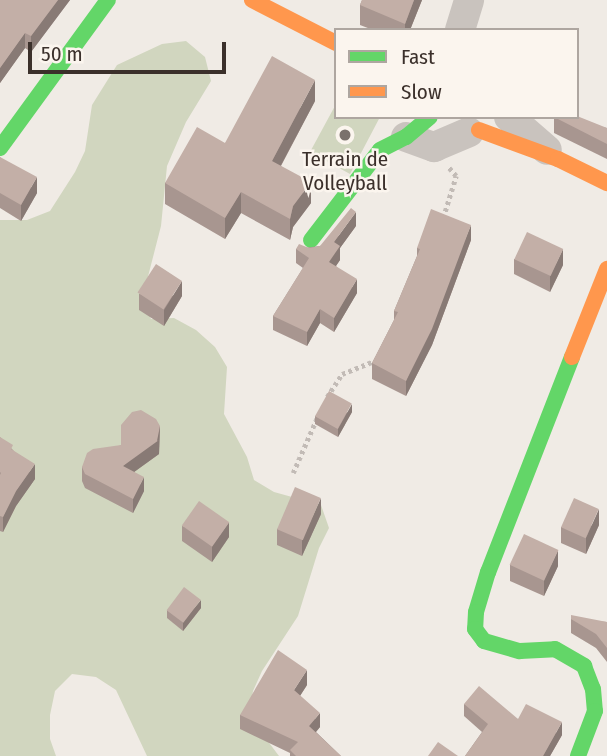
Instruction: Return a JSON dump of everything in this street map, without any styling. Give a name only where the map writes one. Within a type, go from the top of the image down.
[{"type":"street","points":[[0,148],[108,0]]},
{"type":"street","points":[[252,0],[334,42]]},
{"type":"street","points":[[461,28],[471,0]]},
{"type":"street","points":[[471,0],[481,28]]},
{"type":"street","points":[[312,240],[380,150],[406,137],[428,119]]},
{"type":"street","points":[[445,119],[451,126],[481,126],[607,183]]},
{"type":"street","points":[[511,119],[558,159]]},
{"type":"street","points":[[406,137],[434,147],[481,126]]},
{"type":"street","points":[[578,756],[595,711],[593,689],[584,666],[555,649],[520,651],[484,641],[475,629],[475,612],[488,572],[607,269]]},
{"type":"path","points":[[434,147],[456,176],[439,228]]},
{"type":"path","points":[[324,403],[342,374],[381,358]]},
{"type":"path","points":[[293,473],[319,414]]},
{"type":"green space","points":[[186,41],[205,57],[211,81],[186,122],[167,166],[161,226],[143,296],[151,319],[174,318],[196,330],[215,347],[227,367],[224,414],[247,457],[254,480],[274,492],[321,505],[329,528],[319,548],[298,616],[262,671],[253,691],[249,716],[279,756],[147,756],[116,690],[96,677],[72,674],[55,691],[50,715],[50,739],[56,756],[0,756],[0,220],[27,220],[50,211],[85,151],[92,105],[117,65],[162,44]]},
{"type":"green space","name":"Terrain de Volleyball","points":[[334,108],[334,119],[379,119],[350,174],[310,152]]},
{"type":"building","points":[[0,0],[58,0],[31,36],[25,33],[0,68]]},
{"type":"building","points":[[362,0],[414,0],[405,24],[360,5]]},
{"type":"building","points":[[272,56],[315,80],[272,161],[311,182],[293,206],[290,219],[241,192],[225,218],[165,183],[197,127],[225,143]]},
{"type":"building","points":[[579,117],[607,128],[607,144],[558,119],[579,119]]},
{"type":"building","points":[[0,157],[37,177],[21,205],[0,193]]},
{"type":"building","points":[[351,208],[356,212],[334,242],[340,246],[329,262],[357,279],[334,318],[320,309],[307,332],[273,316],[309,258],[296,249],[299,244],[309,248],[320,246]]},
{"type":"building","points":[[431,209],[471,225],[432,329],[406,381],[372,363],[398,312],[394,311],[420,249],[417,248]]},
{"type":"building","points":[[527,232],[563,249],[551,276],[514,259]]},
{"type":"building","points":[[156,264],[182,281],[163,309],[137,293]]},
{"type":"building","points":[[329,391],[352,404],[338,429],[315,416]]},
{"type":"building","points":[[141,410],[156,419],[160,426],[157,441],[159,440],[123,466],[144,477],[133,499],[85,474],[82,467],[87,453],[93,449],[121,445],[121,425],[132,412]]},
{"type":"building","points":[[0,437],[13,445],[11,449],[35,464],[16,491],[3,517],[0,516]]},
{"type":"building","points":[[295,487],[321,498],[303,540],[277,529]]},
{"type":"building","points":[[574,498],[599,509],[586,538],[561,527]]},
{"type":"building","points":[[199,501],[229,522],[212,547],[182,526]]},
{"type":"building","points":[[524,534],[558,550],[544,581],[510,565]]},
{"type":"building","points":[[184,587],[201,600],[183,623],[167,610]]},
{"type":"building","points":[[571,615],[607,622],[607,648],[596,634],[571,619]]},
{"type":"building","points":[[278,650],[307,670],[294,690],[320,713],[309,726],[341,756],[296,756],[290,750],[298,742],[240,715]]},
{"type":"building","points":[[479,686],[518,719],[526,704],[562,722],[543,756],[465,756],[488,724],[464,704]]},
{"type":"building","points":[[438,742],[458,756],[428,756]]},
{"type":"traffic: fast","points":[[0,148],[108,0]]},
{"type":"traffic: fast","points":[[311,240],[380,150],[406,137],[428,119]]},
{"type":"traffic: fast","points":[[572,357],[488,572],[476,612],[475,629],[484,641],[520,651],[555,649],[584,666],[593,689],[595,711],[578,756]]},
{"type":"traffic: slow","points":[[252,0],[334,42]]},
{"type":"traffic: slow","points":[[479,130],[558,159],[607,183]]},
{"type":"traffic: slow","points":[[572,357],[607,269]]},
{"type":"place","name":"Terrain de Volleyball","points":[[345,135]]}]
